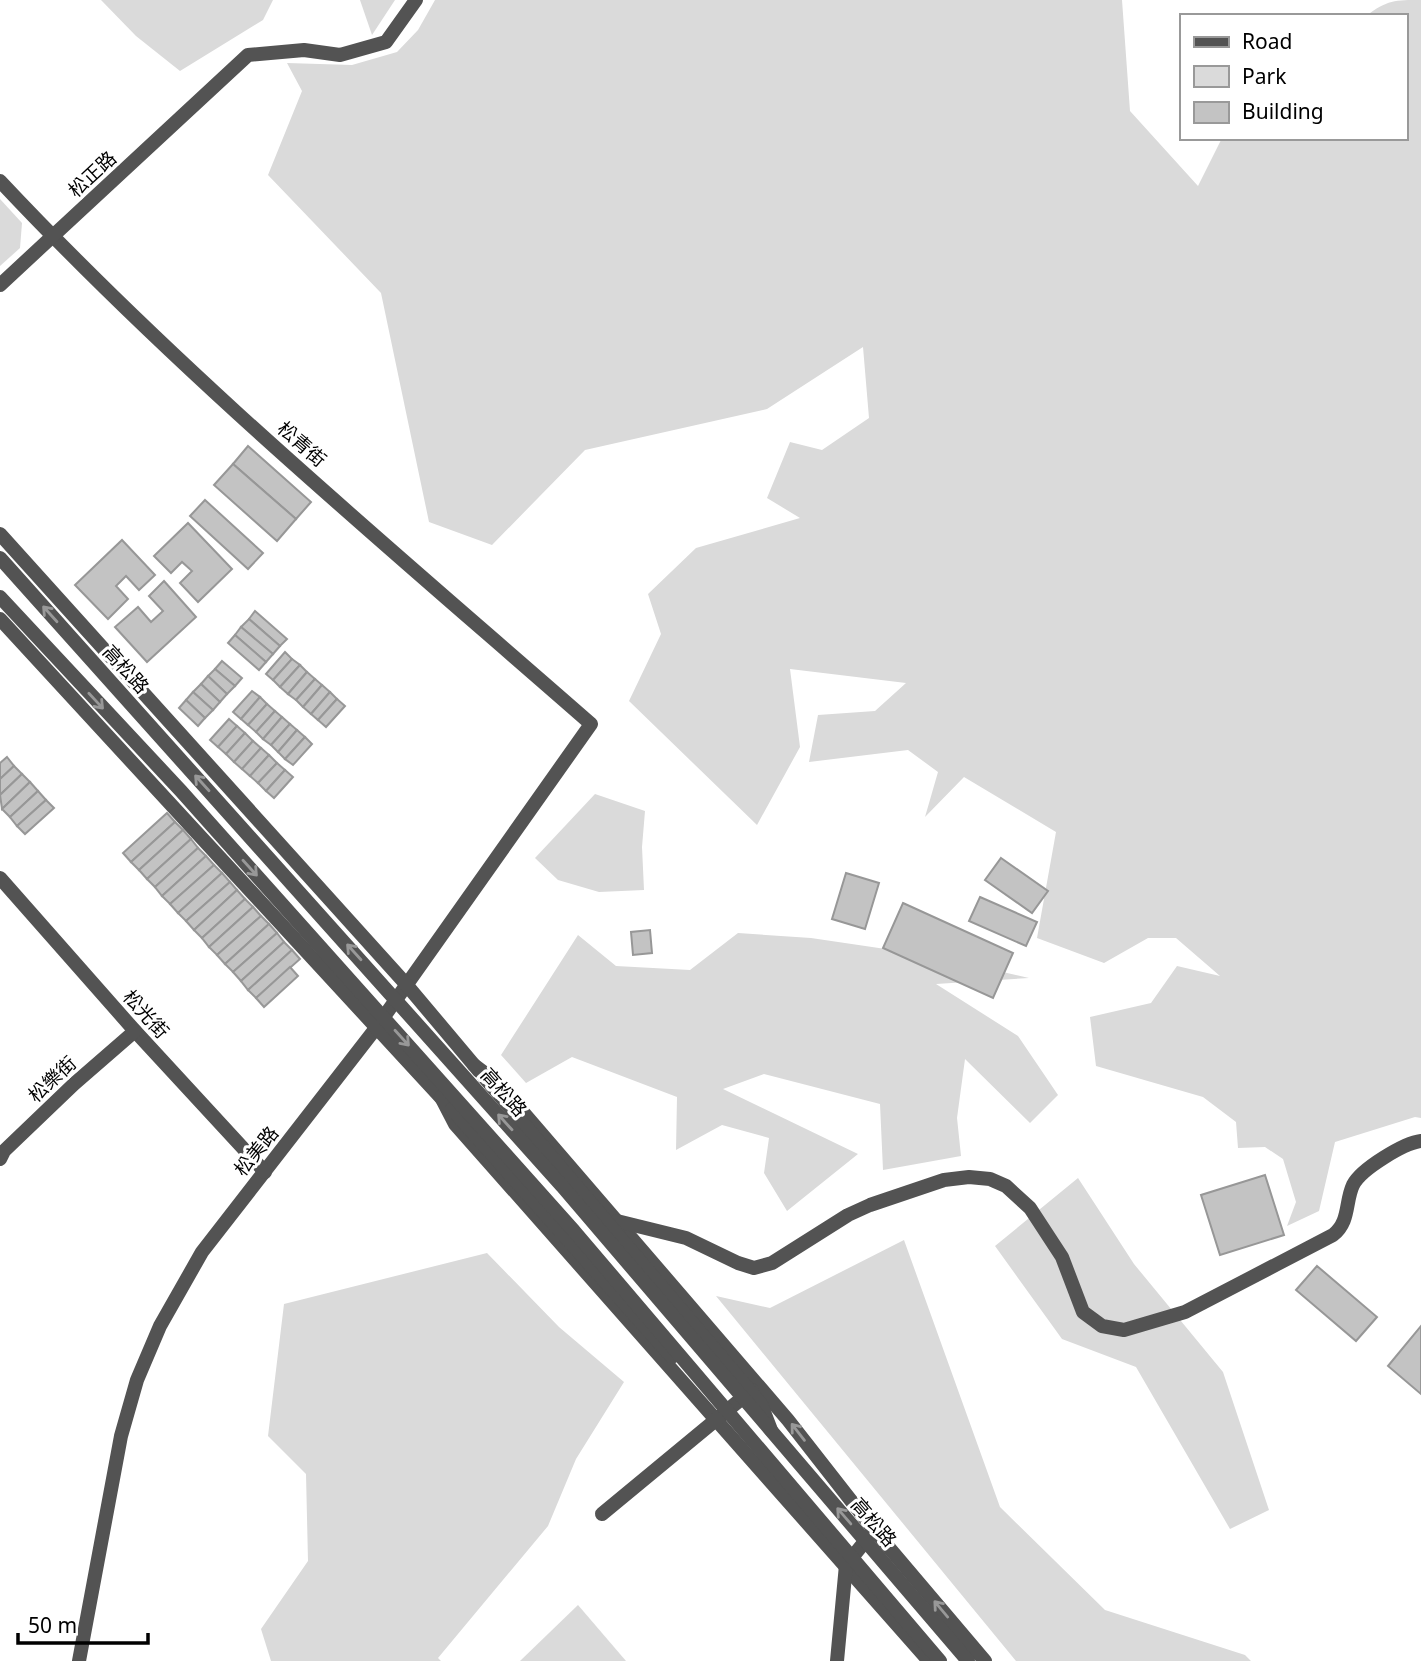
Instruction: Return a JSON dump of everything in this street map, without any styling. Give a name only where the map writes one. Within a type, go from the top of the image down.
[{"type":"street","name":"松正路","points":[[0,285],[248,55],[304,50],[340,55],[386,42],[416,0]]},
{"type":"street","name":"松青街","points":[[0,181],[52,237],[254,428],[591,724]]},
{"type":"street","name":"高松路","points":[[0,534],[405,983],[761,1404],[773,1434]]},
{"type":"street","name":"高松路","points":[[0,558],[562,1186],[968,1661]]},
{"type":"street","name":"高松路","points":[[0,597],[181,791],[574,1231],[940,1661]]},
{"type":"street","points":[[0,620],[452,1109],[735,1427],[759,1447]]},
{"type":"street","name":"松美路","points":[[79,1661],[121,1436],[137,1380],[160,1326],[202,1252],[376,1028],[405,983],[591,724]]},
{"type":"street","name":"松光街","points":[[0,878],[135,1031],[265,1172]]},
{"type":"street","name":"松樂街","points":[[0,1159],[4,1150],[135,1031]]},
{"type":"street","name":"高松路","points":[[474,1065],[498,1083],[758,1385],[874,1530],[985,1661]]},
{"type":"street","points":[[441,1097],[455,1124],[929,1661]]},
{"type":"street","points":[[617,1221],[685,1238],[754,1268],[772,1263],[848,1215],[870,1205],[944,1180],[969,1177],[990,1179],[1006,1186],[1030,1209],[1062,1257],[1083,1312],[1102,1326],[1124,1330],[1185,1312],[1333,1235],[1345,1221],[1353,1185],[1362,1172],[1406,1146],[1421,1141]]},
{"type":"street","points":[[602,1514],[758,1385]]},
{"type":"street","points":[[838,1661],[845,1565],[874,1530]]},
{"type":"green space","points":[[101,0],[273,0],[263,20],[180,71],[136,36]]},
{"type":"green space","points":[[360,0],[395,0],[372,35]]},
{"type":"green space","points":[[435,0],[1122,0],[1130,111],[1198,186],[1221,140],[1407,140],[1407,14],[1369,14],[1392,2],[1421,0],[1421,1118],[1415,1117],[1335,1142],[1319,1211],[1287,1226],[1296,1202],[1283,1159],[1265,1147],[1238,1148],[1236,1122],[1203,1097],[1096,1066],[1090,1017],[1151,1003],[1177,966],[1220,976],[1176,938],[1148,938],[1104,963],[1037,938],[1056,832],[964,777],[925,817],[938,772],[908,750],[809,762],[818,715],[875,711],[906,683],[790,669],[800,747],[757,825],[629,701],[661,634],[648,594],[696,548],[800,518],[767,498],[790,442],[822,450],[869,418],[863,347],[767,409],[585,450],[492,545],[429,522],[381,293],[268,175],[302,91],[287,63],[352,65],[397,52],[418,30]]},
{"type":"green space","points":[[0,199],[22,223],[20,248],[0,266]]},
{"type":"green space","points":[[595,794],[645,811],[642,847],[644,890],[599,892],[558,880],[535,858]]},
{"type":"green space","points":[[738,933],[811,938],[933,956],[1029,978],[936,984],[1018,1036],[1058,1095],[1030,1123],[965,1059],[957,1118],[961,1156],[883,1170],[880,1104],[764,1074],[723,1089],[858,1154],[787,1211],[764,1173],[769,1138],[722,1125],[676,1150],[677,1097],[572,1057],[526,1083],[501,1055],[578,935],[616,966],[690,970]]},
{"type":"green space","points":[[1078,1178],[1134,1264],[1223,1372],[1269,1510],[1230,1529],[1136,1367],[1062,1339],[995,1246]]},
{"type":"green space","points":[[904,1240],[1000,1507],[1105,1610],[1245,1655],[1251,1661],[1016,1661],[716,1296],[770,1308]]},
{"type":"green space","points":[[487,1253],[559,1327],[624,1382],[576,1459],[548,1526],[438,1658],[441,1661],[271,1661],[261,1629],[308,1561],[306,1474],[268,1436],[284,1304]]},
{"type":"green space","points":[[578,1605],[626,1661],[520,1661]]},
{"type":"building","points":[[248,446],[311,502],[296,519],[233,464]]},
{"type":"building","points":[[233,464],[296,519],[277,541],[214,485]]},
{"type":"building","points":[[205,500],[263,553],[248,569],[190,516]]},
{"type":"building","points":[[188,523],[232,569],[198,602],[180,583],[192,571],[182,562],[171,573],[154,556]]},
{"type":"building","points":[[122,540],[155,575],[139,590],[126,576],[116,586],[128,599],[108,619],[75,585]]},
{"type":"building","points":[[164,581],[196,617],[147,662],[115,627],[138,607],[151,622],[163,611],[149,596]]},
{"type":"building","points":[[255,611],[287,639],[280,646],[249,619]]},
{"type":"building","points":[[249,619],[280,646],[273,654],[241,627]]},
{"type":"building","points":[[241,627],[273,654],[266,662],[235,635]]},
{"type":"building","points":[[235,635],[266,662],[259,670],[228,643]]},
{"type":"building","points":[[285,652],[292,659],[273,680],[266,674]]},
{"type":"building","points":[[292,659],[300,665],[280,687],[273,680]]},
{"type":"building","points":[[222,661],[242,678],[235,686],[215,669]]},
{"type":"building","points":[[300,665],[307,672],[288,694],[280,687]]},
{"type":"building","points":[[215,669],[235,686],[227,694],[208,676]]},
{"type":"building","points":[[307,672],[315,679],[296,700],[288,694]]},
{"type":"building","points":[[208,676],[227,694],[220,702],[201,684]]},
{"type":"building","points":[[315,679],[322,685],[303,707],[296,700]]},
{"type":"building","points":[[201,684],[220,702],[213,710],[193,692]]},
{"type":"building","points":[[322,685],[330,692],[311,714],[303,707]]},
{"type":"building","points":[[252,691],[260,697],[241,719],[233,712]]},
{"type":"building","points":[[193,692],[213,710],[205,718],[186,700]]},
{"type":"building","points":[[330,692],[337,699],[318,720],[311,714]]},
{"type":"building","points":[[260,697],[267,704],[248,725],[241,719]]},
{"type":"building","points":[[337,699],[345,706],[326,727],[318,720]]},
{"type":"building","points":[[186,700],[205,718],[198,726],[179,708]]},
{"type":"building","points":[[267,704],[275,711],[256,732],[248,725]]},
{"type":"building","points":[[275,711],[282,717],[263,739],[256,732]]},
{"type":"building","points":[[282,717],[290,724],[271,745],[263,739]]},
{"type":"building","points":[[229,719],[237,726],[218,747],[210,740]]},
{"type":"building","points":[[290,724],[297,730],[278,752],[271,745]]},
{"type":"building","points":[[237,726],[245,733],[226,754],[218,747]]},
{"type":"building","points":[[297,730],[305,737],[285,759],[278,752]]},
{"type":"building","points":[[245,733],[253,741],[234,762],[226,754]]},
{"type":"building","points":[[305,737],[312,744],[293,765],[285,759]]},
{"type":"building","points":[[253,741],[261,748],[242,769],[234,762]]},
{"type":"building","points":[[261,748],[269,755],[250,776],[242,769]]},
{"type":"building","points":[[269,755],[277,763],[258,783],[250,776]]},
{"type":"building","points":[[7,757],[14,766],[0,779],[0,763]]},
{"type":"building","points":[[277,763],[285,770],[266,791],[258,783]]},
{"type":"building","points":[[14,766],[22,774],[0,795],[0,779]]},
{"type":"building","points":[[285,770],[293,777],[274,798],[266,791]]},
{"type":"building","points":[[22,774],[30,782],[2,809],[0,795]]},
{"type":"building","points":[[30,782],[38,791],[10,817],[2,809]]},
{"type":"building","points":[[38,791],[46,800],[17,826],[10,817]]},
{"type":"building","points":[[46,800],[54,808],[25,834],[17,826]]},
{"type":"building","points":[[167,813],[175,822],[131,862],[123,853]]},
{"type":"building","points":[[175,822],[183,830],[139,870],[131,862]]},
{"type":"building","points":[[183,830],[191,839],[147,879],[139,870]]},
{"type":"building","points":[[191,839],[198,848],[155,887],[147,879]]},
{"type":"building","points":[[198,848],[206,856],[162,896],[155,887]]},
{"type":"building","points":[[206,856],[214,865],[170,904],[162,896]]},
{"type":"building","points":[[1001,858],[1048,891],[1032,913],[985,880]]},
{"type":"building","points":[[214,865],[222,873],[178,913],[170,904]]},
{"type":"building","points":[[222,873],[230,882],[186,921],[178,913]]},
{"type":"building","points":[[846,873],[879,883],[865,929],[832,919]]},
{"type":"building","points":[[230,882],[237,890],[194,930],[186,921]]},
{"type":"building","points":[[237,890],[245,899],[202,938],[194,930]]},
{"type":"building","points":[[980,897],[1037,922],[1026,946],[969,921]]},
{"type":"building","points":[[245,899],[253,907],[209,947],[202,938]]},
{"type":"building","points":[[903,903],[1013,953],[993,998],[883,948]]},
{"type":"building","points":[[253,907],[261,916],[217,955],[209,947]]},
{"type":"building","points":[[261,916],[269,924],[225,964],[217,955]]},
{"type":"building","points":[[269,924],[277,933],[233,972],[225,964]]},
{"type":"building","points":[[650,930],[652,953],[633,955],[631,932]]},
{"type":"building","points":[[277,933],[284,942],[241,981],[233,972]]},
{"type":"building","points":[[284,942],[292,950],[248,990],[241,981]]},
{"type":"building","points":[[292,950],[300,959],[256,998],[248,990]]},
{"type":"building","points":[[290,967],[298,976],[264,1007],[256,998]]},
{"type":"building","points":[[1265,1175],[1284,1235],[1220,1255],[1201,1195]]},
{"type":"building","points":[[1317,1266],[1377,1317],[1356,1341],[1296,1290]]},
{"type":"building","points":[[1421,1326],[1421,1394],[1388,1366]]}]
